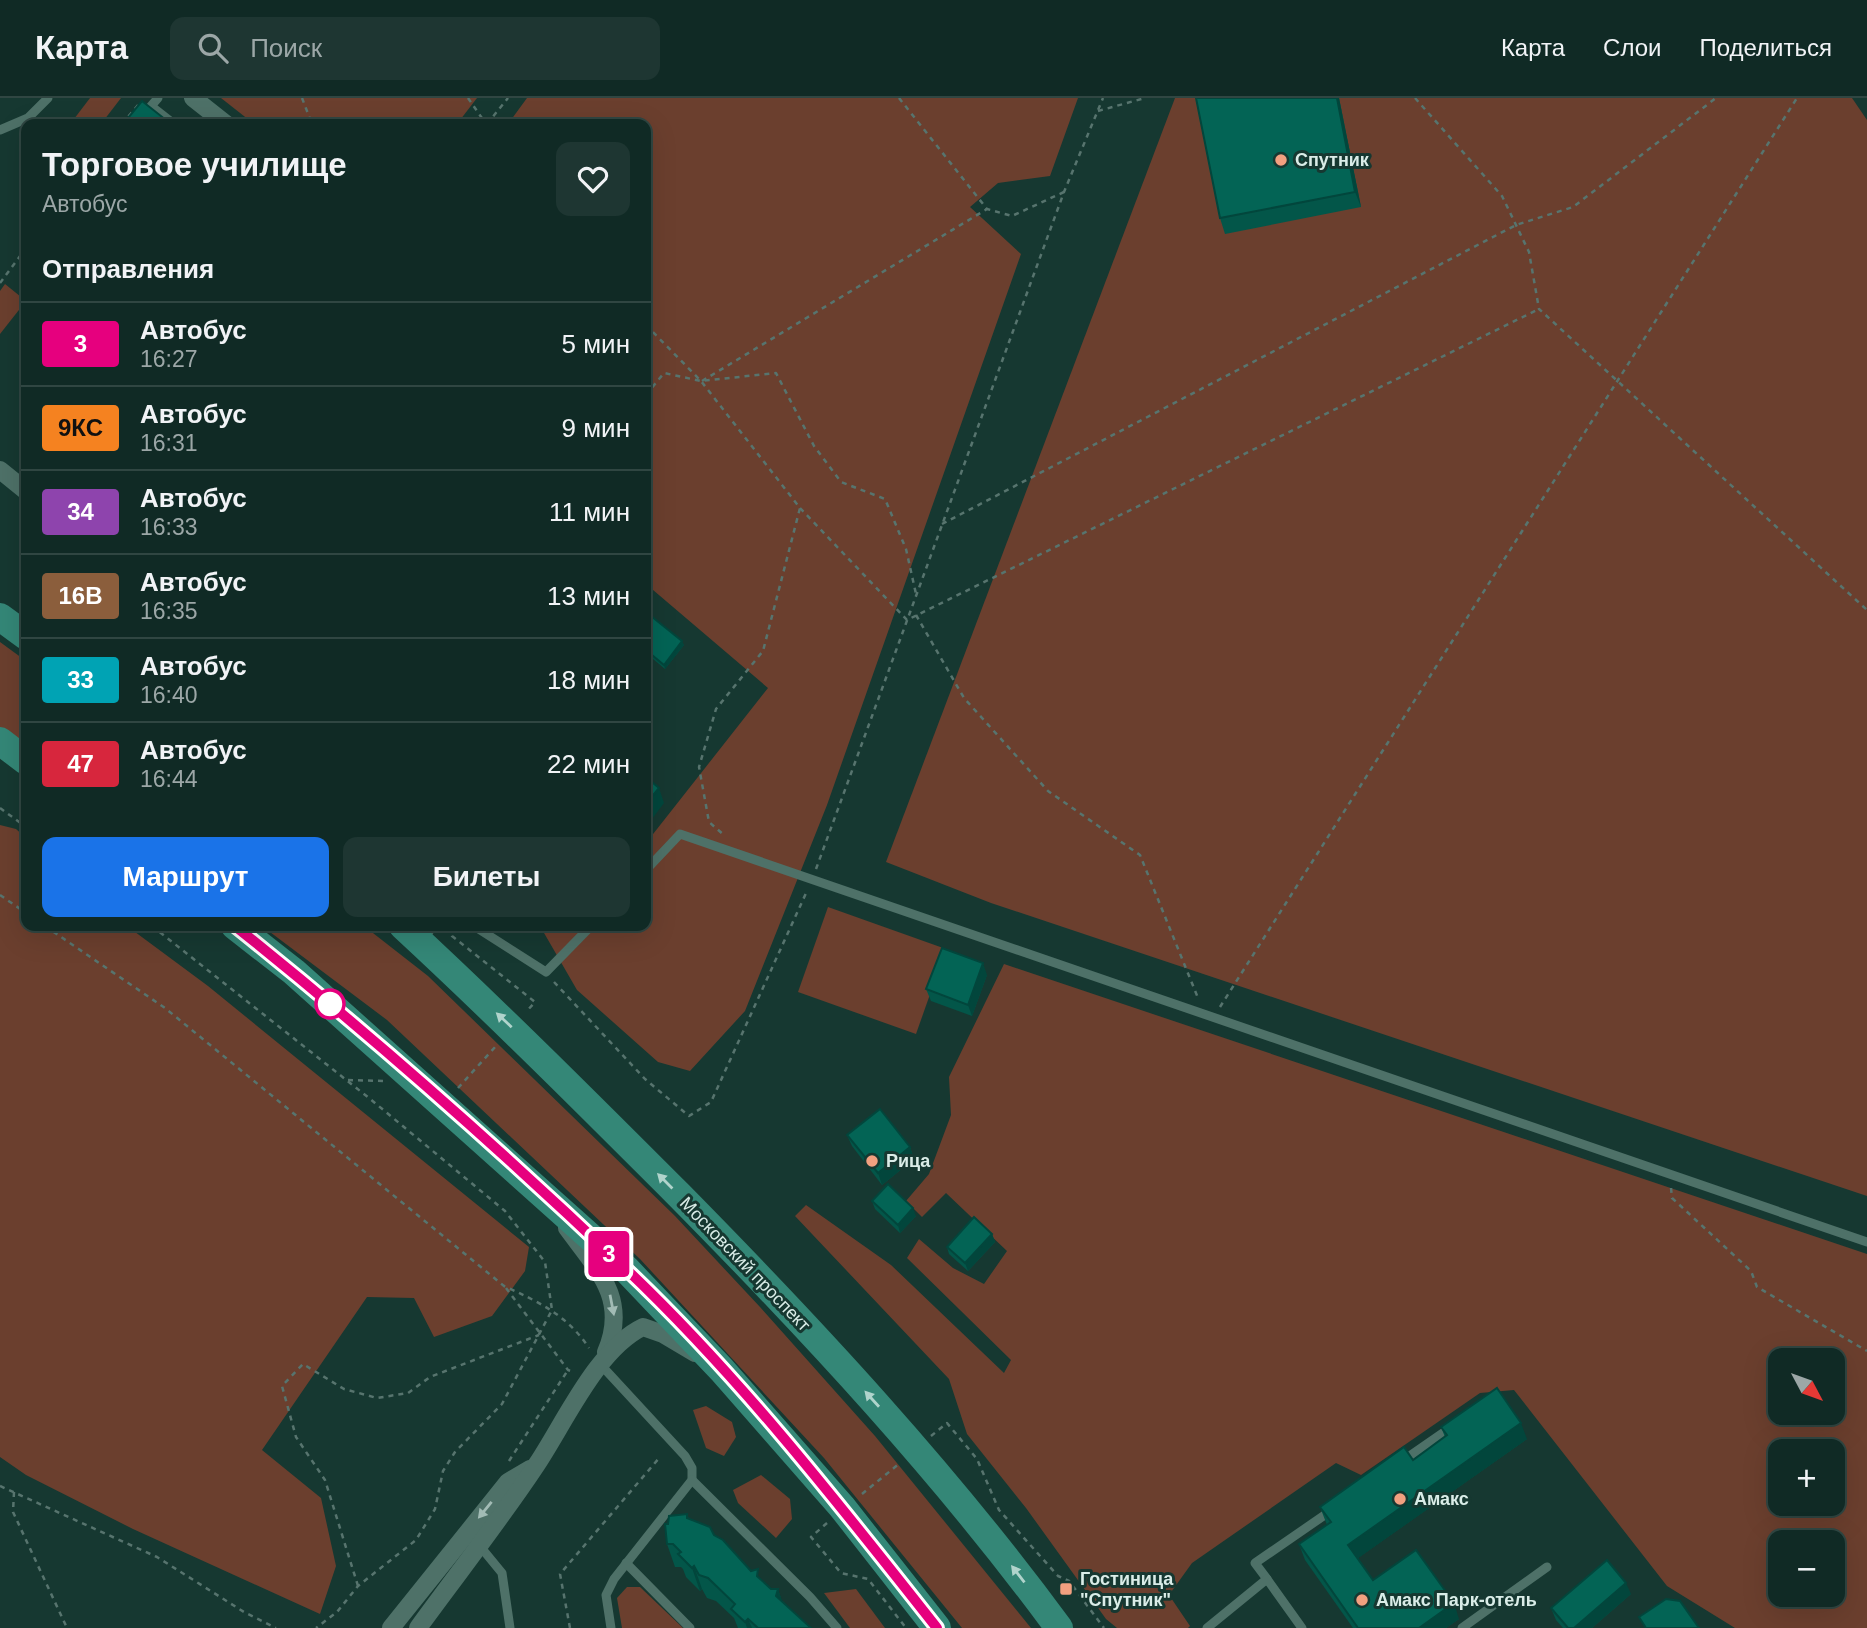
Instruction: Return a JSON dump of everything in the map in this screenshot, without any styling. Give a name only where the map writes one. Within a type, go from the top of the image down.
[{"type":"main road","points":[[0,617],[21,632]]},
{"type":"main road","points":[[0,741],[21,757]]},
{"type":"main road","points":[[242,931],[294,972],[626,1269],[722,1370],[844,1510],[937,1628]]},
{"type":"main road","name":"Московский проспект","points":[[419,931],[786,1304],[944,1479],[1059,1628]]},
{"type":"street","points":[[193,98],[220,119]]},
{"type":"street","points":[[0,470],[21,487]]},
{"type":"street","points":[[536,1187],[606,1281],[615,1316],[614,1334],[596,1372]]},
{"type":"street","points":[[418,1628],[536,1466],[596,1372],[625,1336],[643,1327],[663,1334],[722,1370]]},
{"type":"street","points":[[391,1628],[508,1482],[536,1466]]},
{"type":"lane","points":[[26,119],[48,98]]},
{"type":"lane","points":[[158,98],[151,106],[168,119]]},
{"type":"lane","points":[[0,130],[21,121]]},
{"type":"lane","points":[[651,865],[680,834],[1668,1171],[1867,1242]]},
{"type":"lane","points":[[482,931],[546,972],[587,931]]},
{"type":"lane","points":[[596,1372],[685,1456],[692,1468],[692,1480],[626,1563],[606,1595],[611,1628]]},
{"type":"lane","points":[[1387,1472],[1465,1419]]},
{"type":"lane","points":[[692,1480],[810,1597],[837,1628]]},
{"type":"lane","points":[[1302,1628],[1255,1563],[1343,1502]]},
{"type":"lane","points":[[479,1545],[502,1573],[510,1628]]},
{"type":"lane","points":[[626,1563],[690,1628]]},
{"type":"lane","points":[[1462,1628],[1546,1567]]},
{"type":"lane","points":[[1207,1628],[1267,1579]]},
{"type":"path","points":[[126,119],[143,98]]},
{"type":"path","points":[[302,98],[310,119]]},
{"type":"path","points":[[468,98],[483,119]]},
{"type":"path","points":[[490,119],[508,98]]},
{"type":"path","points":[[899,98],[987,209],[1012,216],[1064,192]]},
{"type":"path","points":[[546,972],[567,999],[645,1079],[689,1116],[711,1102],[813,878],[1064,192],[1103,98]]},
{"type":"path","points":[[1098,111],[1145,98]]},
{"type":"path","points":[[1415,98],[1502,196],[1529,251],[1539,309],[1867,611]]},
{"type":"path","points":[[942,524],[1516,225],[1573,206],[1716,98]]},
{"type":"path","points":[[1214,1016],[1797,98]]},
{"type":"path","points":[[701,381],[987,209]]},
{"type":"path","points":[[0,283],[21,255]]},
{"type":"path","points":[[907,620],[1539,309]]},
{"type":"path","points":[[651,330],[701,381],[800,508],[907,620]]},
{"type":"path","points":[[651,389],[664,373],[701,381],[776,373],[814,446],[841,482],[885,499],[906,549],[916,594]]},
{"type":"path","points":[[744,855],[709,822],[699,767],[716,709],[763,651],[800,508]]},
{"type":"path","points":[[916,615],[964,698],[1048,791],[1140,855],[1203,1012]]},
{"type":"path","points":[[0,808],[21,823]]},
{"type":"path","points":[[0,895],[21,910]]},
{"type":"path","points":[[52,931],[165,1008],[504,1286],[552,1310],[578,1332],[596,1372],[568,1370],[504,1286]]},
{"type":"path","points":[[158,931],[505,1211],[545,1262],[552,1310],[502,1404],[455,1451],[443,1471],[435,1509],[415,1540],[358,1586],[337,1612],[316,1628]]},
{"type":"path","points":[[452,931],[453,936],[535,1002],[526,1012]]},
{"type":"path","points":[[457,1089],[500,1041]]},
{"type":"path","points":[[346,1080],[390,1082]]},
{"type":"path","points":[[1668,1171],[1672,1198],[1751,1271],[1757,1287],[1867,1351]]},
{"type":"path","points":[[358,1586],[325,1479],[296,1437],[282,1386],[303,1364],[344,1390],[377,1398],[408,1393],[430,1377],[539,1335]]},
{"type":"path","points":[[926,1440],[947,1423],[977,1459],[999,1510],[1058,1576],[1069,1581],[1104,1628]]},
{"type":"path","points":[[570,1628],[560,1574],[660,1457]]},
{"type":"path","points":[[853,1502],[905,1458]]},
{"type":"path","points":[[0,1486],[158,1557],[244,1612],[276,1628]]},
{"type":"path","points":[[14,1492],[13,1512],[67,1628]]},
{"type":"path","points":[[832,1519],[811,1537],[841,1573],[867,1579],[906,1628]]},
{"type":"shaded area","points":[[90,98],[121,98],[105,119],[74,119]]},
{"type":"shaded area","points":[[221,98],[477,98],[461,119],[248,119]]},
{"type":"shaded area","points":[[527,98],[1078,98],[1050,176],[998,183],[970,207],[1021,254],[827,805],[745,1011],[690,1071],[658,1062],[577,990],[543,931],[651,931],[651,837],[768,688],[651,588],[651,119],[512,119]]},
{"type":"shaded area","points":[[1175,98],[1852,98],[1867,120],[1867,1196],[991,903],[886,862]]},
{"type":"shaded area","points":[[5,284],[21,297],[21,307],[0,334],[0,291]]},
{"type":"shaded area","points":[[0,642],[21,657],[21,745],[0,730]]},
{"type":"shaded area","points":[[0,825],[16,829],[21,834],[21,931],[134,931],[208,986],[529,1247],[525,1271],[492,1316],[434,1337],[414,1298],[367,1297],[262,1450],[321,1498],[336,1566],[320,1614],[133,1529],[26,1475],[0,1457]]},
{"type":"shaded area","points":[[828,907],[946,949],[916,1034],[798,992]]},
{"type":"shaded area","points":[[269,931],[370,931],[428,976],[675,1216],[760,1307],[875,1436],[1031,1628],[962,1628],[824,1458],[640,1259],[387,1020]]},
{"type":"shaded area","points":[[1004,964],[1867,1254],[1867,1628],[1735,1628],[1667,1586],[1514,1390],[1480,1393],[1361,1475],[1336,1463],[1192,1563],[1169,1595],[1190,1626],[1188,1628],[1117,1628],[1106,1619],[1026,1508],[967,1434],[949,1379],[795,1216],[806,1205],[891,1265],[1004,1373],[1011,1360],[907,1258],[919,1239],[953,1268],[984,1284],[1007,1251],[946,1193],[922,1217],[906,1201],[929,1174],[951,1115],[949,1077]]},
{"type":"shaded area","points":[[706,1406],[732,1422],[736,1437],[724,1456],[706,1448],[693,1410]]},
{"type":"shaded area","points":[[761,1475],[790,1499],[792,1519],[776,1538],[738,1503],[733,1490]]},
{"type":"shaded area","points":[[627,1587],[640,1587],[683,1628],[622,1628],[617,1598]]},
{"type":"shaded area","points":[[856,1589],[885,1628],[850,1628],[824,1593]]},
{"type":"building","name":"Спутник","points":[[1196,98],[1337,98],[1355,192],[1220,218]]},
{"type":"building","points":[[142,101],[165,119],[127,119]]},
{"type":"building","points":[[651,616],[682,641],[664,665],[651,654]]},
{"type":"building","points":[[651,781],[659,788],[651,798]]},
{"type":"building","points":[[942,948],[983,963],[968,1005],[926,989]]},
{"type":"building","points":[[880,1109],[910,1147],[878,1173],[847,1135]]},
{"type":"building","points":[[888,1184],[913,1208],[898,1225],[872,1201]]},
{"type":"building","points":[[974,1217],[992,1234],[965,1263],[947,1247]]},
{"type":"building","name":"Амакс","points":[[1497,1388],[1521,1423],[1348,1545],[1373,1580],[1416,1550],[1454,1603],[1419,1628],[1358,1628],[1299,1544],[1331,1522],[1320,1507],[1404,1447],[1413,1460],[1447,1435],[1441,1427]]},
{"type":"building","points":[[687,1514],[687,1518],[710,1527],[714,1535],[723,1540],[751,1571],[758,1569],[757,1576],[771,1589],[778,1589],[776,1596],[811,1628],[758,1628],[748,1619],[745,1622],[731,1609],[735,1604],[708,1578],[699,1575],[694,1566],[692,1568],[678,1554],[681,1552],[673,1544],[667,1544],[665,1524],[668,1524],[669,1516]]},
{"type":"building","points":[[1607,1560],[1626,1583],[1574,1628],[1568,1628],[1551,1608]]},
{"type":"building","points":[[1666,1599],[1680,1601],[1699,1628],[1646,1628],[1639,1617]]},
{"type":"bus line","name":"3","points":[[241,931],[294,972],[626,1269],[722,1370],[842,1507],[937,1628]]},
{"type":"place","name":"Спутник","points":[[1281,160]]},
{"type":"place","name":"Рица","points":[[872,1161]]},
{"type":"place","name":"Амакс","points":[[1400,1499]]},
{"type":"place","name":"Гостиница \"Спутник\"","points":[[1066,1589]]},
{"type":"place","name":"Амакс Парк-отель","points":[[1362,1600]]}]
